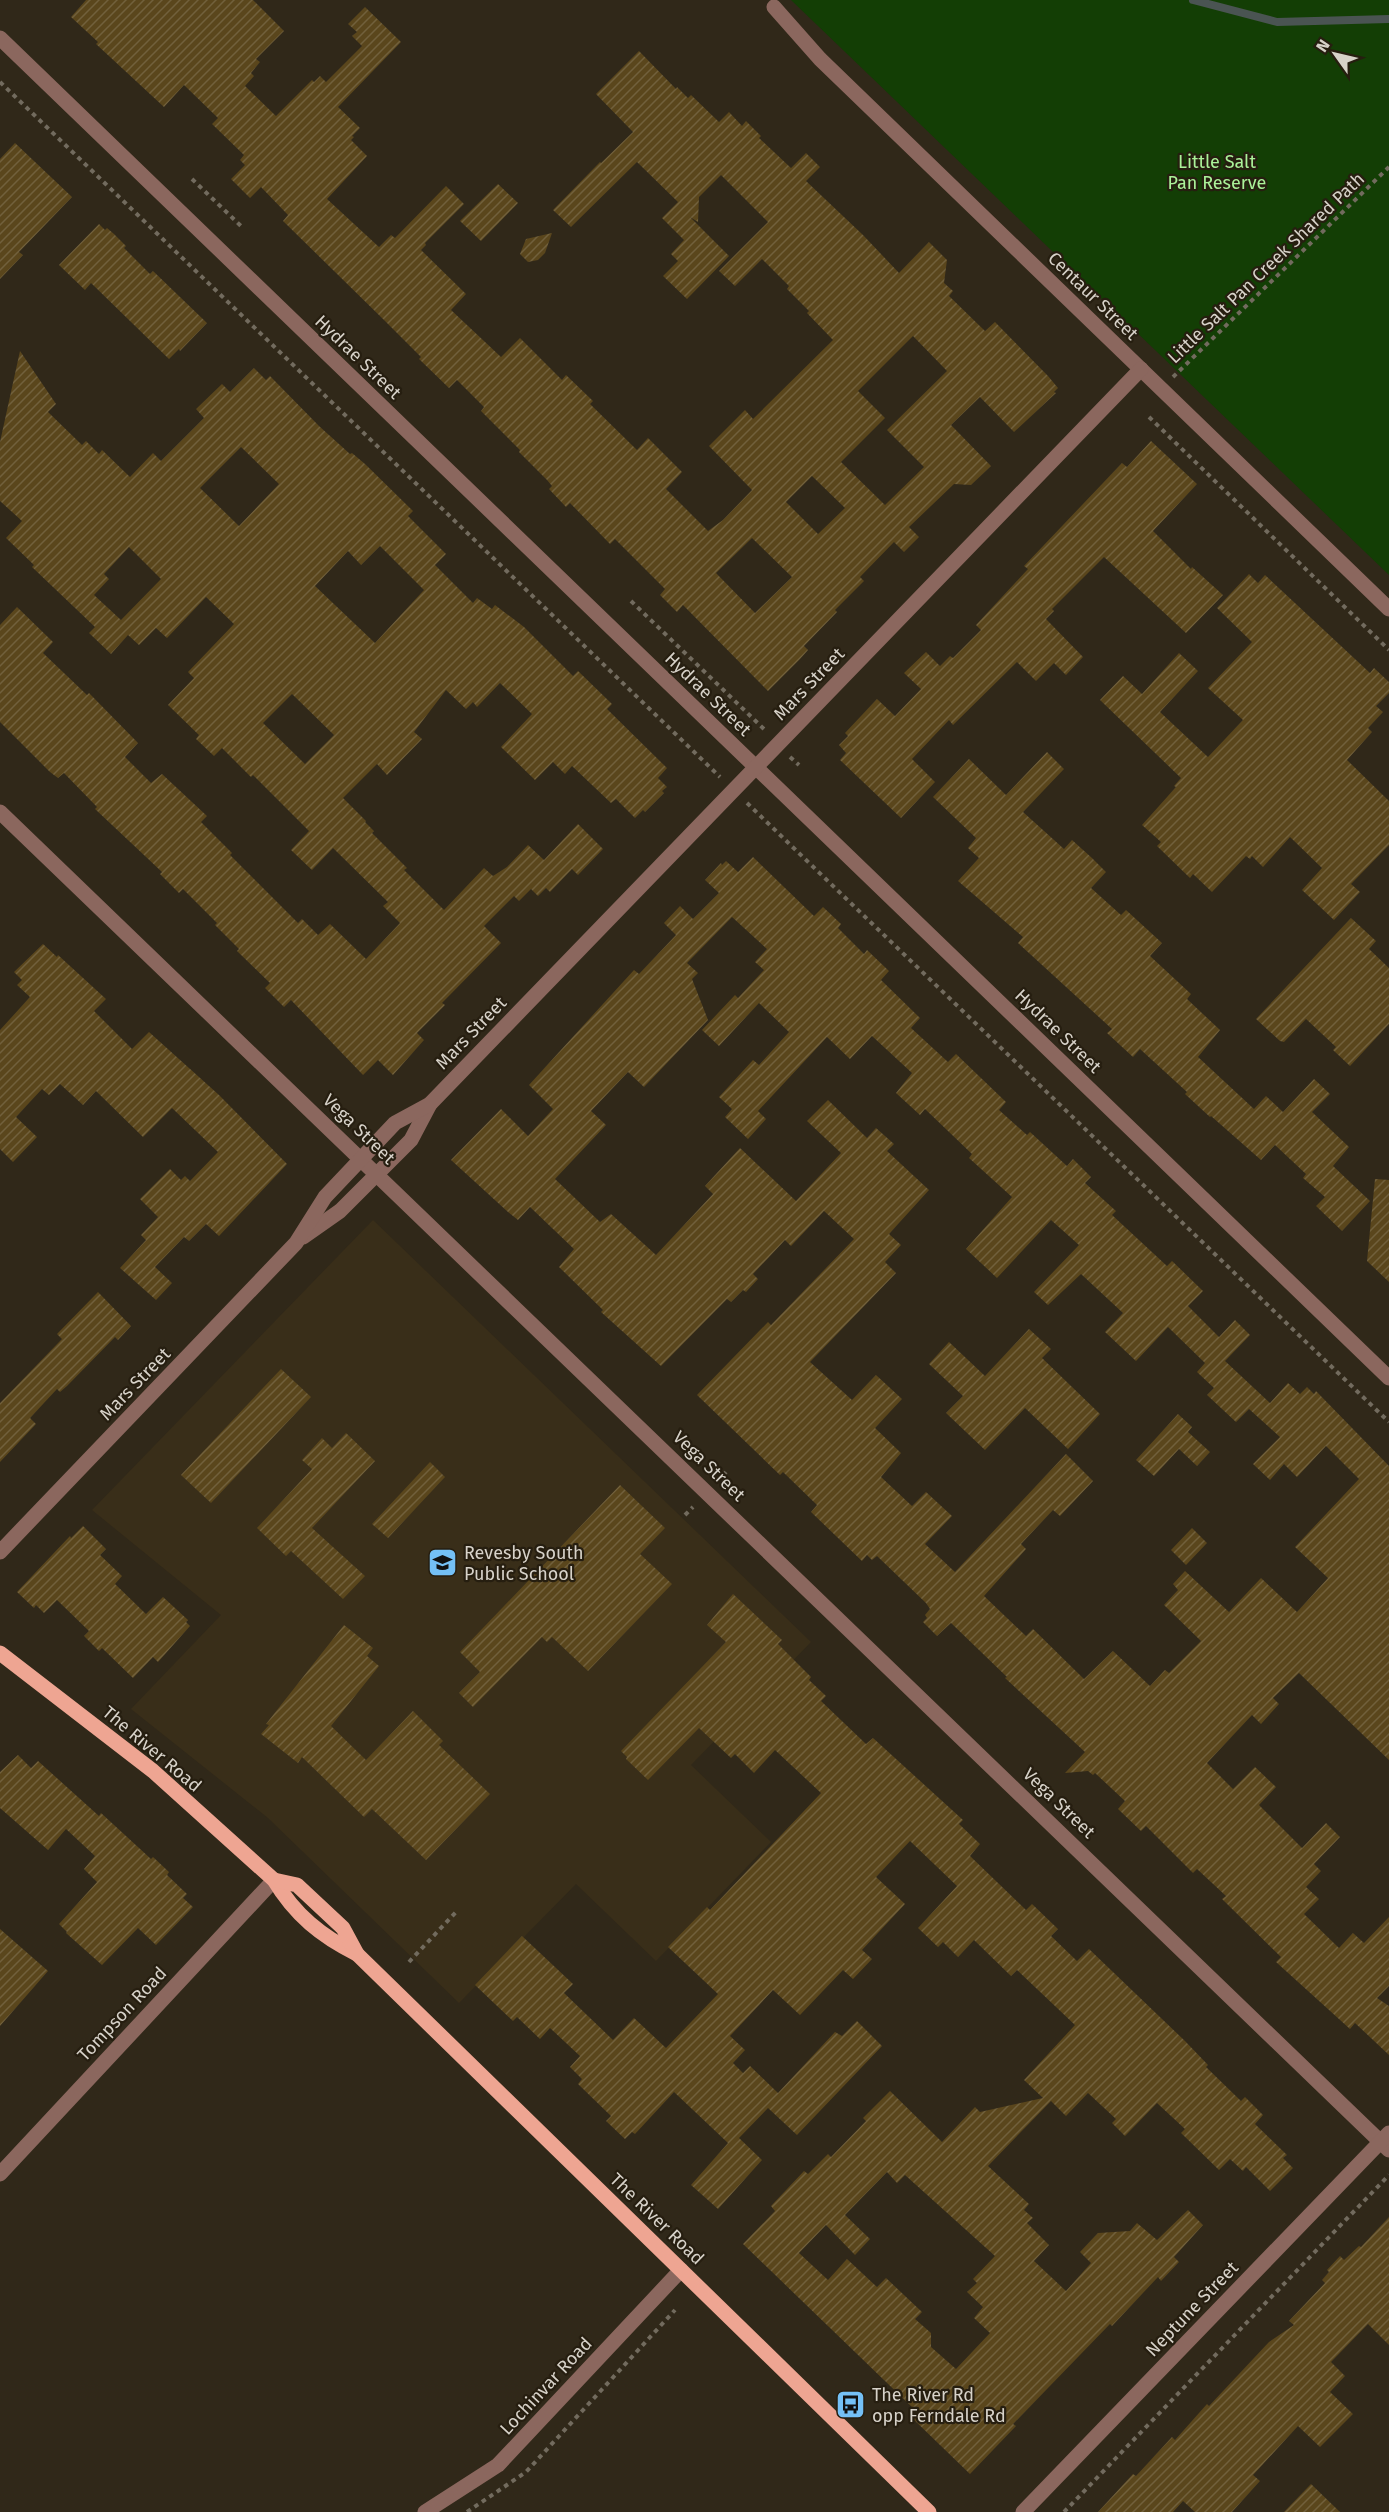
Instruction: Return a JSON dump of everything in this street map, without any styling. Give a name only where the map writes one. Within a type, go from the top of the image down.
[{"type":"main road","name":"The River Road","points":[[0,1653],[153,1772],[274,1880],[287,1902],[328,1939],[357,1954],[929,2512]]},
{"type":"street","name":"Centaur Street","points":[[774,8],[820,59],[1389,609]]},
{"type":"street","name":"Hydrae Street","points":[[0,38],[1389,1377]]},
{"type":"street","name":"Mars Street","points":[[296,1243],[325,1197],[361,1159],[395,1124],[430,1104],[1141,369]]},
{"type":"street","name":"Vega Street","points":[[0,812],[1386,2141]]},
{"type":"street","name":"Mars Street","points":[[0,1552],[296,1243],[340,1211],[411,1140],[430,1104]]},
{"type":"street","name":"Tompson Road","points":[[0,2174],[274,1880]]},
{"type":"street","name":"Neptune Street","points":[[1023,2512],[1386,2141]]},
{"type":"street","name":"Lochinvar Road","points":[[425,2512],[498,2465],[681,2270]]},
{"type":"path","points":[[0,82],[1389,1422]]},
{"type":"path","name":"Little Salt Pan Creek Shared Path","points":[[1162,388],[1389,167]]},
{"type":"path","points":[[192,179],[243,226]]},
{"type":"path","points":[[1149,417],[1389,650]]},
{"type":"path","points":[[632,601],[798,765]]},
{"type":"path","points":[[408,1962],[456,1912]]},
{"type":"path","points":[[1064,2512],[1389,2175]]},
{"type":"path","points":[[467,2512],[526,2472],[675,2310]]},
{"type":"shaded area","name":"Revesby South Public School","points":[[373,1220],[811,1642],[691,1765],[771,1842],[656,1961],[576,1884],[459,2003],[268,1818],[131,1709],[221,1615],[92,1510]]},
{"type":"green space","name":"Little Salt Pan Reserve","points":[[791,0],[1389,0],[1389,575]]},
{"type":"building","points":[[86,0],[253,0],[284,31],[256,59],[260,62],[251,73],[254,76],[245,86],[276,116],[312,80],[314,82],[320,76],[326,82],[362,46],[352,36],[357,32],[348,24],[365,7],[401,42],[338,107],[360,128],[351,140],[367,156],[327,199],[379,247],[391,235],[395,238],[446,186],[464,204],[425,243],[426,245],[421,250],[466,294],[451,310],[501,357],[520,338],[562,380],[566,375],[593,401],[590,404],[637,450],[648,438],[682,472],[666,489],[708,531],[723,520],[752,490],[709,446],[745,410],[753,419],[833,340],[787,289],[789,286],[762,259],[735,286],[719,271],[768,222],[721,175],[699,197],[698,222],[690,217],[729,256],[687,299],[663,276],[678,261],[671,254],[684,240],[662,218],[678,202],[637,162],[571,227],[553,210],[633,132],[596,94],[639,51],[676,89],[677,87],[688,98],[691,95],[719,122],[729,112],[742,126],[746,121],[761,136],[759,138],[791,168],[806,153],[820,167],[806,181],[899,273],[929,242],[947,260],[944,283],[953,291],[949,296],[985,331],[995,322],[1058,388],[1054,392],[1056,393],[1014,432],[980,397],[951,425],[991,466],[971,485],[954,484],[909,527],[919,537],[904,552],[894,542],[860,577],[864,581],[804,646],[808,650],[768,691],[683,605],[677,612],[660,595],[665,589],[615,539],[610,544],[570,503],[566,507],[549,489],[552,486],[547,480],[481,411],[484,407],[457,380],[449,388],[419,359],[421,357],[283,221],[288,215],[261,187],[250,198],[231,179],[245,165],[240,160],[244,155],[212,124],[218,118],[184,85],[164,107],[96,44],[98,42],[71,17]],"holes":[[[913,336],[947,371],[887,430],[924,467],[885,505],[841,462],[885,418],[858,391]],[[812,476],[845,508],[818,534],[786,502]],[[752,538],[792,577],[755,613],[716,573]]]},
{"type":"building","points":[[15,143],[72,197],[19,252],[23,255],[0,279],[0,159]]},
{"type":"building","points":[[498,184],[518,203],[481,241],[460,221]]},
{"type":"building","points":[[99,224],[114,234],[126,246],[124,248],[150,274],[153,271],[207,323],[169,359],[91,283],[85,290],[59,265]]},
{"type":"building","points":[[552,233],[545,253],[538,260],[528,262],[520,254],[526,239]]},
{"type":"building","points":[[20,351],[56,404],[48,412],[82,445],[86,441],[99,454],[102,450],[130,477],[153,453],[161,461],[204,418],[196,409],[222,384],[230,392],[254,368],[266,380],[270,376],[319,426],[350,454],[352,453],[365,464],[413,511],[408,516],[446,554],[435,565],[473,603],[477,598],[492,609],[495,605],[524,627],[573,676],[578,671],[612,704],[607,709],[667,768],[658,778],[667,787],[662,791],[664,793],[645,812],[643,810],[635,818],[616,799],[611,803],[572,766],[565,774],[553,762],[535,780],[501,747],[532,714],[500,683],[477,707],[473,702],[466,709],[446,690],[414,732],[422,739],[387,775],[377,764],[343,798],[366,821],[374,831],[372,833],[407,868],[404,870],[444,910],[484,868],[493,876],[507,867],[528,845],[544,860],[578,824],[603,849],[578,875],[572,869],[550,892],[546,888],[538,896],[531,889],[519,901],[514,896],[484,926],[501,943],[442,1003],[445,1005],[417,1033],[424,1040],[393,1075],[378,1060],[363,1075],[291,1000],[284,1007],[265,988],[270,983],[237,951],[239,949],[215,925],[217,923],[183,889],[179,893],[160,874],[162,872],[95,809],[97,807],[64,773],[58,778],[50,772],[0,722],[0,625],[17,607],[53,642],[43,653],[87,695],[89,693],[138,743],[125,757],[151,783],[162,774],[207,816],[201,822],[232,853],[230,855],[298,923],[302,919],[318,935],[330,924],[366,959],[400,923],[383,906],[388,902],[333,848],[312,870],[291,850],[309,831],[253,775],[251,777],[222,748],[214,756],[196,739],[199,735],[168,705],[194,678],[188,672],[234,624],[206,597],[167,638],[156,628],[139,645],[128,635],[111,654],[89,633],[95,627],[32,567],[34,565],[6,538],[22,521],[0,501],[0,442]],"holes":[[[241,447],[279,484],[239,526],[200,488]],[[380,546],[424,590],[375,643],[315,586],[348,551],[361,565]],[[129,547],[161,579],[121,620],[94,595],[109,579],[104,574]],[[292,694],[334,735],[305,764],[263,723]]]},
{"type":"building","points":[[1151,441],[1197,484],[1153,531],[1191,569],[1192,567],[1223,595],[1186,633],[1104,557],[1052,609],[1054,611],[1046,619],[1083,657],[1066,675],[1054,663],[1036,681],[1017,662],[953,725],[949,720],[912,759],[935,782],[901,818],[840,760],[846,753],[839,745],[848,736],[845,733],[877,699],[895,716],[921,689],[904,673],[926,652],[940,666],[950,656],[953,658],[981,630],[976,625],[1028,569],[1024,566],[1122,463],[1127,467]]},
{"type":"building","points":[[1249,574],[1258,583],[1265,575],[1370,673],[1374,668],[1389,682],[1389,693],[1376,706],[1383,712],[1368,728],[1372,732],[1347,760],[1389,801],[1389,845],[1351,884],[1360,892],[1334,920],[1302,890],[1322,868],[1290,837],[1263,867],[1252,856],[1250,859],[1246,856],[1212,892],[1193,874],[1190,878],[1157,846],[1161,842],[1142,825],[1176,787],[1174,786],[1181,778],[1100,700],[1123,676],[1142,694],[1179,653],[1198,671],[1160,712],[1208,757],[1243,720],[1208,688],[1252,642],[1217,608]]},
{"type":"building","points":[[1047,752],[1064,769],[1023,812],[1064,849],[1072,840],[1092,858],[1106,872],[1091,888],[1121,915],[1126,910],[1162,943],[1150,956],[1191,994],[1187,999],[1220,1030],[1198,1057],[1254,1109],[1266,1096],[1283,1112],[1314,1079],[1330,1094],[1312,1112],[1349,1147],[1333,1166],[1370,1201],[1342,1231],[1316,1206],[1325,1197],[1303,1178],[1306,1174],[1275,1145],[1261,1160],[1210,1117],[1185,1094],[1187,1092],[1140,1049],[1133,1057],[1107,1033],[1112,1029],[1018,943],[1023,937],[958,881],[979,858],[968,848],[976,838],[933,797],[969,759],[1006,795]]},
{"type":"building","points":[[753,857],[814,916],[823,907],[841,924],[838,928],[864,954],[867,950],[889,971],[881,980],[920,1018],[911,1028],[948,1062],[956,1054],[1006,1102],[999,1110],[1027,1135],[1030,1132],[1067,1166],[1073,1159],[1091,1177],[1085,1183],[1116,1211],[1112,1215],[1167,1266],[1172,1261],[1203,1291],[1188,1306],[1219,1337],[1235,1320],[1250,1335],[1225,1361],[1270,1403],[1288,1383],[1300,1394],[1307,1387],[1314,1394],[1316,1391],[1389,1466],[1389,1760],[1299,1673],[1273,1698],[1279,1704],[1261,1724],[1252,1715],[1207,1763],[1233,1789],[1255,1767],[1276,1787],[1259,1805],[1302,1848],[1326,1823],[1340,1837],[1314,1864],[1321,1871],[1306,1887],[1319,1899],[1304,1914],[1339,1948],[1353,1933],[1364,1943],[1389,1917],[1389,1986],[1377,1998],[1389,2006],[1389,2055],[1355,2023],[1350,2029],[1276,1962],[1281,1957],[1222,1899],[1226,1896],[1197,1869],[1193,1873],[1146,1826],[1141,1831],[1118,1809],[1125,1801],[1095,1773],[1093,1775],[1088,1771],[1065,1773],[1085,1752],[1005,1678],[1007,1677],[951,1623],[937,1636],[923,1622],[930,1609],[926,1603],[877,1556],[872,1560],[867,1555],[862,1561],[811,1512],[817,1505],[783,1472],[780,1475],[697,1395],[768,1322],[771,1325],[854,1239],[824,1211],[791,1246],[785,1240],[753,1274],[758,1279],[746,1292],[743,1290],[731,1302],[727,1299],[661,1366],[601,1312],[603,1310],[559,1267],[574,1249],[530,1207],[518,1220],[451,1160],[501,1109],[528,1136],[553,1109],[529,1085],[634,970],[639,974],[676,935],[664,923],[680,906],[693,919],[719,893],[705,880],[721,863],[722,865],[726,861],[738,872]],"holes":[[[732,917],[767,949],[755,962],[764,970],[738,998],[735,995],[702,1030],[719,1046],[759,1003],[789,1032],[759,1065],[753,1060],[719,1097],[732,1109],[725,1117],[748,1139],[766,1119],[758,1111],[827,1037],[850,1059],[872,1036],[912,1073],[896,1093],[920,1115],[925,1109],[972,1154],[969,1158],[1012,1197],[966,1249],[997,1278],[1051,1220],[1079,1245],[1034,1292],[1048,1305],[1081,1274],[1123,1313],[1105,1332],[1136,1361],[1168,1327],[1205,1363],[1197,1372],[1214,1388],[1207,1395],[1236,1422],[1249,1409],[1280,1437],[1253,1464],[1270,1480],[1284,1464],[1297,1477],[1326,1446],[1359,1479],[1295,1547],[1328,1578],[1297,1612],[1261,1578],[1229,1612],[1185,1571],[1173,1584],[1178,1590],[1164,1605],[1201,1641],[1169,1673],[1165,1670],[1150,1686],[1113,1651],[1084,1679],[1033,1629],[1026,1636],[984,1596],[1026,1549],[1021,1544],[1053,1510],[1060,1516],[1093,1481],[1066,1454],[955,1572],[925,1544],[952,1516],[926,1492],[912,1506],[881,1477],[901,1453],[875,1428],[902,1399],[876,1375],[852,1400],[810,1362],[896,1273],[885,1262],[901,1245],[889,1234],[929,1190],[887,1151],[894,1144],[876,1128],[867,1138],[828,1100],[807,1121],[841,1153],[796,1201],[740,1148],[705,1186],[713,1194],[656,1255],[611,1214],[600,1222],[555,1179],[606,1125],[591,1111],[628,1072],[644,1087],[708,1020],[692,979],[698,973],[687,963]]]},
{"type":"building","points":[[1351,918],[1376,941],[1369,949],[1389,968],[1389,1024],[1350,1066],[1333,1050],[1336,1047],[1306,1019],[1284,1042],[1256,1019]]},
{"type":"building","points":[[43,944],[106,999],[94,1011],[132,1049],[149,1032],[219,1095],[287,1164],[219,1236],[206,1224],[189,1241],[184,1237],[155,1267],[172,1283],[156,1300],[120,1268],[146,1240],[141,1235],[158,1217],[140,1199],[170,1169],[181,1180],[185,1176],[190,1181],[218,1152],[172,1108],[143,1137],[96,1091],[83,1105],[60,1084],[49,1095],[42,1089],[16,1117],[37,1137],[13,1162],[0,1149],[0,1030],[30,997],[17,985],[22,980],[14,972]]},
{"type":"building","points":[[1375,1179],[1389,1180],[1389,1282],[1367,1261]]},
{"type":"building","points":[[98,1292],[131,1326],[118,1340],[115,1337],[60,1392],[57,1389],[30,1418],[36,1424],[0,1462],[0,1403],[62,1339],[57,1334]]},
{"type":"building","points":[[1029,1329],[1051,1349],[1042,1358],[1100,1414],[1068,1449],[1025,1408],[985,1450],[946,1413],[963,1396],[929,1364],[949,1342],[985,1376]]},
{"type":"building","points":[[281,1369],[311,1397],[211,1503],[181,1475]]},
{"type":"building","points":[[1178,1414],[1192,1427],[1188,1432],[1210,1452],[1197,1466],[1179,1449],[1154,1476],[1136,1460]]},
{"type":"building","points":[[346,1433],[375,1461],[312,1528],[365,1576],[343,1599],[291,1551],[286,1556],[257,1528],[312,1469],[302,1460],[322,1438],[332,1448]]},
{"type":"building","points":[[430,1462],[445,1477],[388,1538],[372,1524]]},
{"type":"building","points":[[620,1485],[665,1528],[640,1554],[672,1584],[588,1671],[552,1637],[547,1642],[542,1637],[473,1707],[459,1693],[480,1672],[460,1652]]},
{"type":"building","points":[[83,1526],[106,1549],[100,1555],[122,1576],[115,1584],[146,1614],[163,1597],[188,1620],[186,1622],[190,1626],[158,1662],[153,1657],[133,1678],[102,1648],[99,1651],[84,1636],[89,1631],[57,1600],[44,1613],[36,1605],[34,1608],[17,1592],[70,1536],[71,1538]]},
{"type":"building","points":[[1192,1528],[1207,1543],[1186,1565],[1171,1550]]},
{"type":"building","points":[[733,1594],[782,1640],[778,1644],[811,1677],[809,1680],[826,1696],[821,1701],[866,1744],[873,1738],[963,1820],[959,1824],[980,1844],[970,1856],[1026,1910],[1032,1904],[1058,1929],[1051,1936],[1077,1961],[1089,1949],[1185,2041],[1208,2065],[1206,2067],[1241,2101],[1245,2097],[1263,2115],[1255,2124],[1287,2155],[1283,2158],[1293,2168],[1270,2191],[1246,2167],[1243,2171],[1230,2159],[1219,2170],[1181,2133],[1185,2129],[1157,2103],[1125,2136],[1112,2123],[1116,2119],[1088,2093],[1066,2116],[1051,2101],[988,2166],[1029,2204],[1024,2210],[1033,2218],[1027,2223],[1049,2245],[1034,2261],[1066,2291],[1091,2263],[1080,2252],[1098,2233],[1130,2231],[1137,2223],[1157,2240],[1188,2210],[1203,2225],[1174,2257],[1179,2262],[1161,2281],[1158,2277],[1112,2326],[1110,2324],[1013,2424],[1016,2426],[970,2474],[910,2416],[912,2414],[909,2412],[913,2408],[743,2244],[775,2211],[771,2206],[804,2171],[808,2174],[828,2154],[831,2157],[866,2121],[863,2118],[890,2091],[942,2142],[975,2107],[980,2112],[1043,2098],[1024,2080],[1075,2025],[1017,1970],[1011,1976],[974,1940],[958,1957],[943,1942],[938,1947],[918,1928],[957,1886],[910,1841],[876,1877],[905,1904],[862,1950],[872,1959],[853,1979],[843,1970],[800,2015],[773,1990],[730,2036],[745,2050],[733,2063],[743,2073],[750,2066],[778,2093],[835,2032],[842,2036],[857,2021],[882,2046],[797,2135],[768,2108],[739,2138],[762,2160],[718,2209],[691,2185],[728,2143],[674,2092],[635,2134],[632,2132],[625,2139],[606,2121],[611,2116],[578,2084],[582,2079],[570,2067],[580,2056],[550,2028],[540,2039],[517,2017],[513,2021],[475,1985],[522,1936],[573,1984],[564,1993],[613,2040],[634,2018],[666,2048],[718,1994],[668,1947],[707,1907],[710,1910],[821,1793],[775,1750],[754,1773],[735,1754],[731,1758],[699,1728],[648,1780],[626,1759],[627,1757],[621,1751],[726,1642],[707,1625]],"holes":[[[887,2172],[897,2183],[905,2175],[995,2256],[973,2279],[977,2283],[967,2292],[983,2307],[974,2318],[990,2333],[956,2369],[931,2347],[931,2333],[915,2319],[922,2312],[886,2278],[877,2287],[847,2259],[828,2280],[799,2253],[826,2225],[855,2255],[870,2239],[845,2215]]]},
{"type":"building","points":[[344,1625],[373,1648],[367,1656],[379,1666],[331,1726],[366,1760],[413,1711],[443,1741],[439,1745],[490,1794],[426,1860],[372,1809],[364,1817],[302,1757],[298,1763],[261,1734],[269,1725],[266,1724]]},
{"type":"building","points":[[18,1755],[31,1768],[38,1761],[99,1816],[101,1813],[151,1859],[153,1857],[169,1872],[167,1875],[187,1894],[183,1898],[193,1907],[156,1945],[138,1928],[102,1965],[59,1924],[97,1882],[84,1869],[95,1856],[66,1829],[48,1850],[0,1808],[0,1772]]},
{"type":"building","points":[[0,1929],[48,1971],[0,2026]]},
{"type":"building","points":[[1389,2217],[1389,2345],[1368,2324],[1331,2362],[1345,2376],[1330,2392],[1353,2414],[1320,2447],[1298,2426],[1253,2475],[1260,2481],[1232,2512],[1195,2512],[1183,2501],[1173,2512],[1098,2512],[1172,2437],[1175,2440],[1207,2404],[1209,2406],[1269,2342],[1294,2325],[1289,2321],[1325,2283],[1322,2280],[1329,2272],[1327,2270],[1340,2256],[1344,2260],[1359,2246],[1361,2247]]},
{"type":"building","points":[[1311,2484],[1340,2512],[1284,2512]]},
{"type":"waterway","points":[[1193,0],[1277,22],[1389,19]]},
{"type":"place","name":"Revesby South Public School","points":[[443,1563]]},
{"type":"place","name":"The River Rd opp Ferndale Rd","points":[[851,2405]]}]
